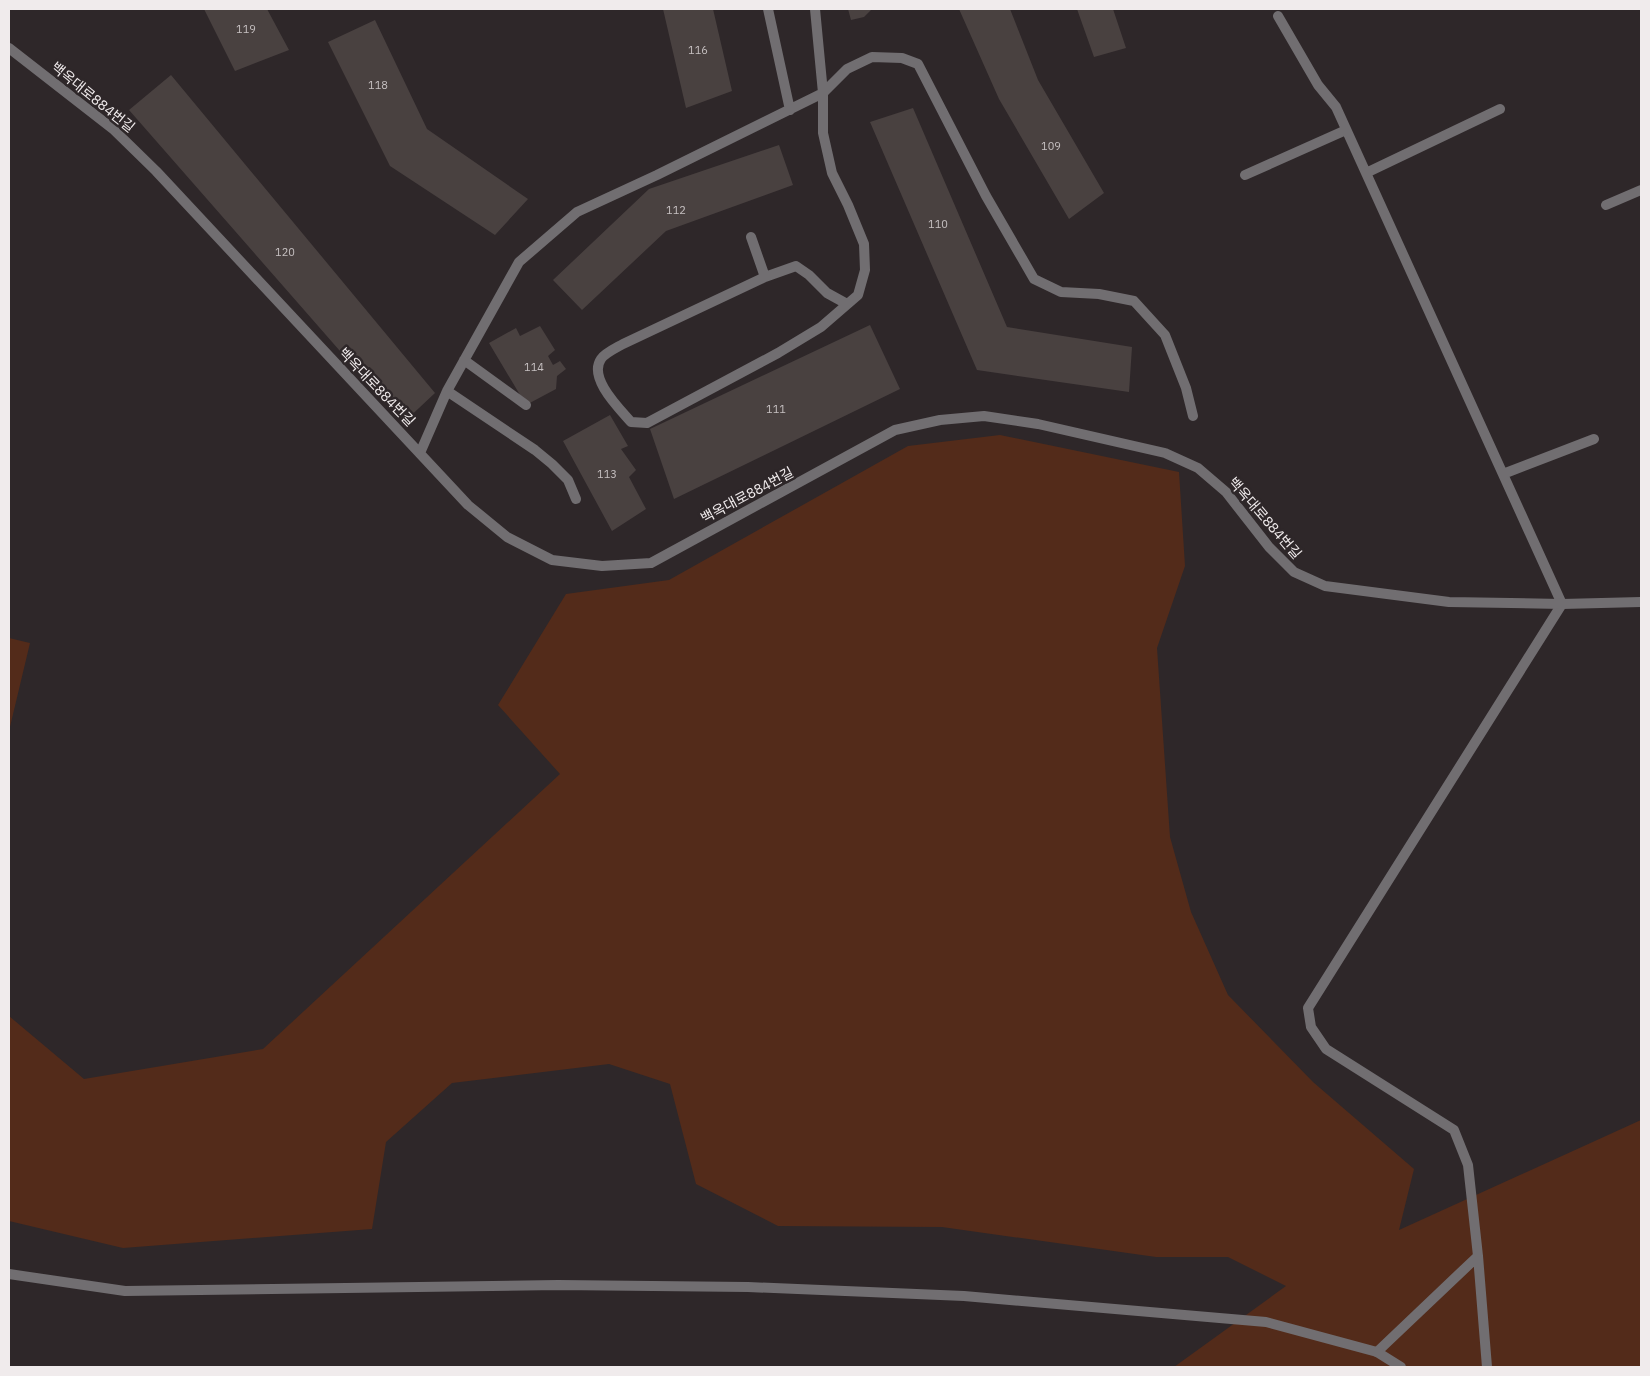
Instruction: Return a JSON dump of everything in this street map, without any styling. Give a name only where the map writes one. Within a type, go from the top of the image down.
[{"type":"street","points":[[768,9],[790,110]]},
{"type":"street","points":[[815,9],[823,94],[823,132],[832,173],[864,244],[865,270],[858,295],[821,326],[778,353],[647,423],[631,422],[615,404],[599,380],[596,367],[602,357],[623,344],[765,277],[796,266],[827,292],[847,304]]},
{"type":"street","points":[[1278,16],[1318,85],[1336,107],[1562,604],[1308,1008],[1311,1028],[1326,1049],[1454,1130],[1468,1165],[1488,1367]]},
{"type":"street","name":"백옥대로884번길","points":[[9,48],[73,96],[120,136],[156,171],[468,505],[507,537],[552,560],[602,566],[651,563],[895,430],[940,420],[984,416],[1038,424],[1165,453],[1198,468],[1226,492],[1269,547],[1294,572],[1325,586],[1449,602],[1562,604],[1641,602]]},
{"type":"street","points":[[420,453],[447,391],[519,262],[577,212],[658,175],[823,94],[847,69],[872,57],[902,58],[918,64],[986,196],[1034,279],[1061,292],[1099,294],[1134,301],[1166,335],[1186,388],[1193,416]]},
{"type":"street","points":[[1366,173],[1500,109]]},
{"type":"street","points":[[1246,175],[1346,130]]},
{"type":"street","points":[[1606,205],[1641,190]]},
{"type":"street","points":[[751,238],[765,277]]},
{"type":"street","points":[[464,360],[526,405]]},
{"type":"street","points":[[447,391],[535,450],[552,464],[568,480],[576,499]]},
{"type":"street","points":[[1503,474],[1594,439]]},
{"type":"street","points":[[1377,1352],[1478,1256]]},
{"type":"street","points":[[9,1274],[125,1291],[568,1285],[748,1287],[964,1296],[1266,1322],[1377,1352],[1401,1367]]},
{"type":"shaded area","points":[[1000,435],[1179,472],[1185,566],[1157,648],[1170,837],[1191,912],[1228,995],[1313,1082],[1414,1169],[1399,1230],[1641,1120],[1641,1367],[1174,1367],[1286,1286],[1228,1257],[1156,1257],[942,1227],[778,1226],[696,1184],[670,1084],[609,1064],[452,1083],[386,1142],[372,1229],[123,1248],[9,1221],[9,1016],[84,1079],[263,1049],[560,774],[498,705],[566,594],[669,580],[908,446]]},
{"type":"shaded area","points":[[9,638],[30,643],[9,731]]},
{"type":"building","points":[[204,9],[267,9],[289,50],[235,71]]},
{"type":"building","points":[[663,9],[713,9],[732,91],[686,108]]},
{"type":"building","points":[[848,9],[872,9],[864,17],[851,20]]},
{"type":"building","points":[[959,9],[1010,9],[1038,80],[1104,193],[1069,219],[999,99]]},
{"type":"building","points":[[1077,9],[1113,9],[1126,48],[1094,57]]},
{"type":"building","points":[[375,20],[427,129],[528,199],[495,235],[390,166],[328,42]]},
{"type":"building","points":[[171,75],[435,393],[403,423],[129,110]]},
{"type":"building","points":[[913,108],[1007,327],[1132,347],[1129,392],[977,370],[870,122]]},
{"type":"building","points":[[779,145],[793,185],[666,231],[582,310],[553,280],[649,189]]},
{"type":"building","points":[[870,325],[900,389],[674,499],[650,429]]},
{"type":"building","points":[[540,326],[555,350],[548,356],[553,365],[560,361],[566,369],[557,376],[556,389],[526,405],[489,343],[516,328],[520,336]]},
{"type":"building","points":[[610,415],[628,446],[621,449],[636,470],[629,477],[646,509],[612,531],[563,441]]}]
